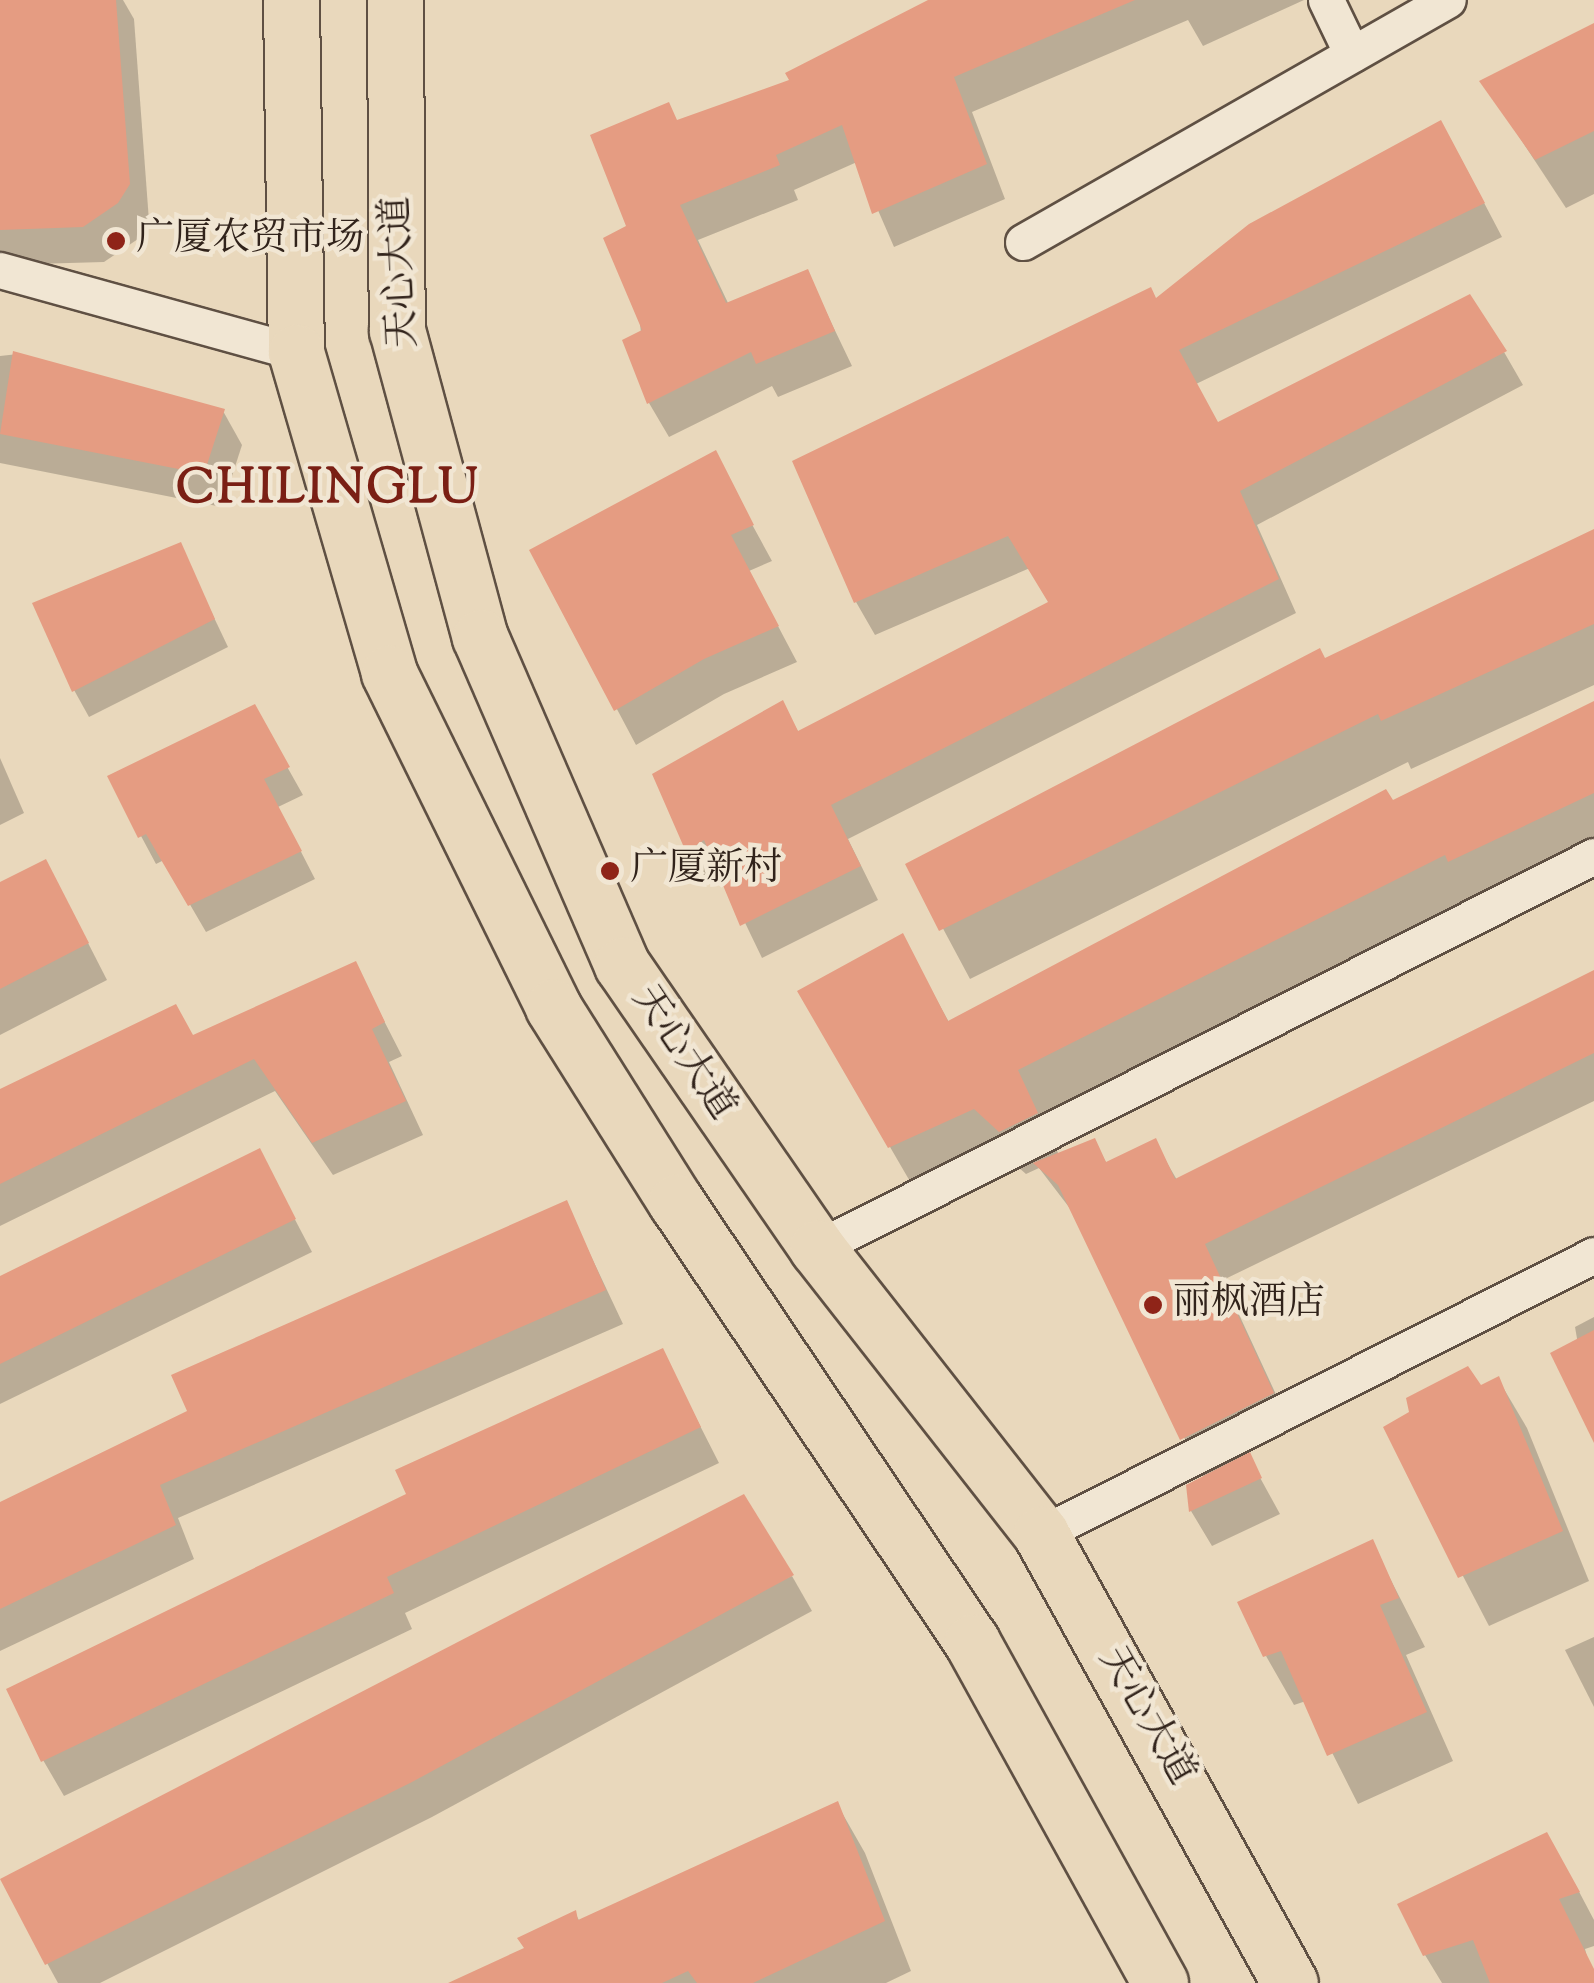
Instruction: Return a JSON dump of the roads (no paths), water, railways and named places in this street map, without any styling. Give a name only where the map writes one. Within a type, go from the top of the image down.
[{"type":"main road","points":[[291,0],[296,352],[390,673],[553,1007],[676,1202],[972,1642],[1160,1983]]},
{"type":"main road","name":"天心大道","points":[[395,0],[397,330],[480,637],[622,965],[817,1248],[1041,1534],[1290,1983]]},
{"type":"street","points":[[1326,0],[1352,54]]},
{"type":"street","points":[[1023,242],[1448,0]]},
{"type":"street","points":[[0,270],[296,352]]},
{"type":"street","points":[[817,1248],[1594,856]]},
{"type":"street","points":[[1041,1534],[1594,1255]]},
{"type":"place","name":"广厦农贸市场","points":[[116,241]]},
{"type":"place","name":"广厦新村","points":[[610,871]]},
{"type":"place","name":"丽枫酒店","points":[[1153,1305]]},
{"type":"district","name":"CHILINGLU","points":[[328,491]]}]
